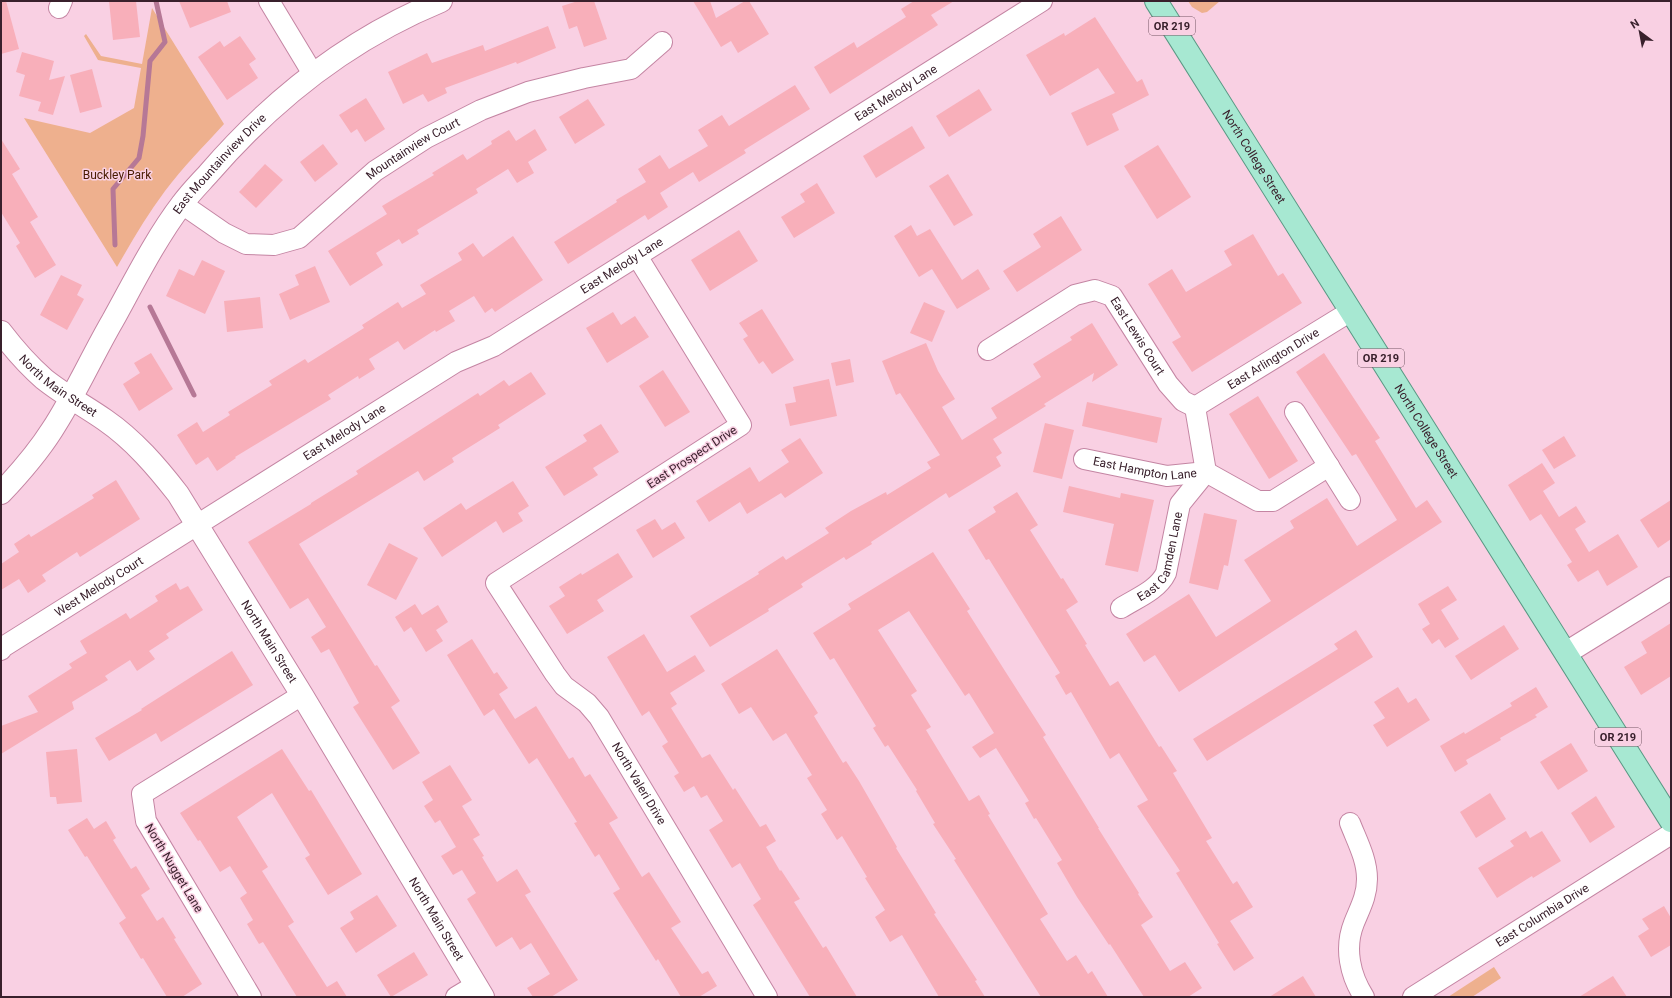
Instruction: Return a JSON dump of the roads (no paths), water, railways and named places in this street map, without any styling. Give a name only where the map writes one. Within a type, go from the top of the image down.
[{"type":"main road","name":"North College Street","points":[[1156,1],[1671,821]]},
{"type":"street","points":[[269,1],[313,74]]},
{"type":"street","name":"East Mountainview Drive","points":[[1,493],[15,478],[52,431],[150,254],[182,204],[229,150],[270,110],[313,74],[369,36],[441,1]]},
{"type":"street","name":"East Melody Lane","points":[[198,525],[456,362],[494,346],[1042,1]]},
{"type":"street","name":"Mountainview Court","points":[[182,204],[224,233],[246,244],[274,245],[299,238],[375,171],[426,138],[481,110],[528,92],[584,78],[631,69],[662,42]]},
{"type":"street","name":"East Prospect Drive","points":[[496,583],[741,426],[637,256]]},
{"type":"street","name":"East Lewis Court","points":[[988,350],[1074,295],[1095,290],[1112,296],[1168,384],[1183,401],[1195,407]]},
{"type":"street","name":"East Arlington Drive","points":[[1195,407],[1351,311]]},
{"type":"street","name":"North Main Street","points":[[1,332],[26,363],[71,398],[106,420],[158,468],[198,525],[302,695],[479,991]]},
{"type":"street","points":[[1195,407],[1206,472],[1258,501],[1273,501],[1329,466]]},
{"type":"street","points":[[1295,412],[1350,500]]},
{"type":"street","name":"East Hampton Lane","points":[[1084,459],[1167,476],[1206,472]]},
{"type":"street","name":"East Camden Lane","points":[[1121,608],[1162,581],[1166,573],[1180,504],[1206,472]]},
{"type":"street","name":"West Melody Court","points":[[1,650],[3,647],[198,525]]},
{"type":"street","name":"North Valeri Drive","points":[[496,583],[564,686],[587,703],[599,717],[767,997]]},
{"type":"street","points":[[1566,653],[1671,588]]},
{"type":"street","name":"North Nugget Lane","points":[[251,997],[146,821],[142,794],[302,695]]},
{"type":"street","points":[[1350,824],[1364,859],[1367,879],[1365,898],[1353,925],[1349,945],[1350,967],[1358,988],[1364,997]]},
{"type":"street","name":"East Columbia Drive","points":[[1413,997],[1671,834]]},
{"type":"street","points":[[456,997],[479,991]]},
{"type":"waterway","points":[[115,245],[113,189],[139,158],[143,136],[150,61],[165,42],[156,1]]},
{"type":"waterway","points":[[150,307],[194,395]]},
{"type":"park label","name":"Buckley Park","points":[[117,175]]}]
